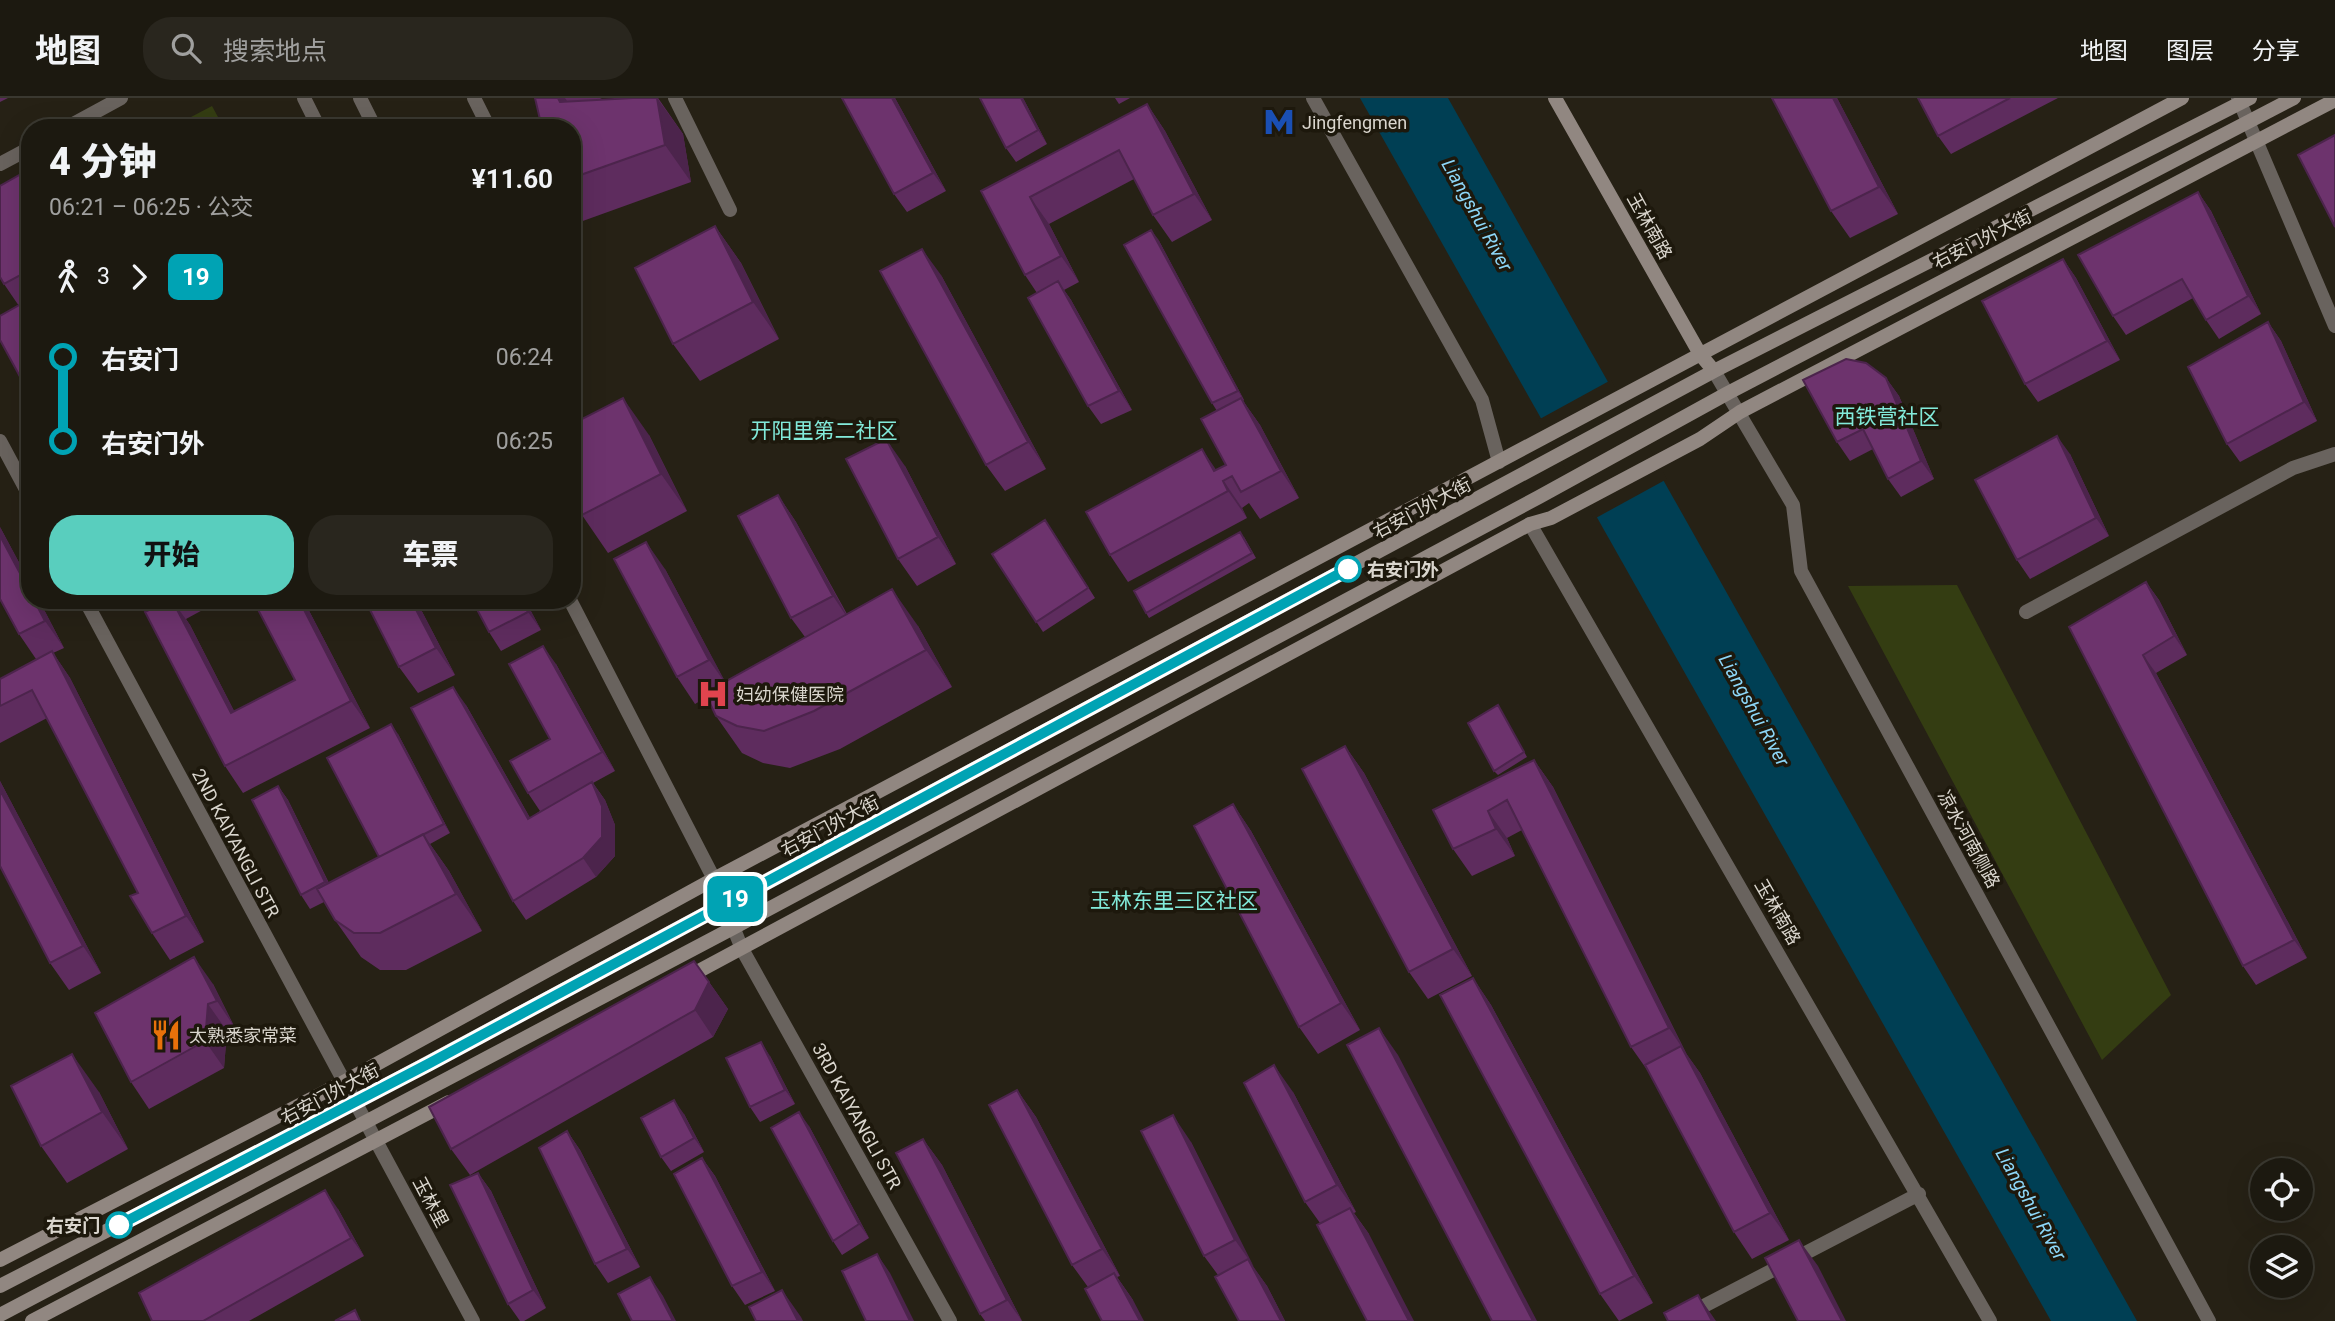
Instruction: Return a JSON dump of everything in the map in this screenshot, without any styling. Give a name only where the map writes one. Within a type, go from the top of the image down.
[{"type":"main road","name":"玉林南路","points":[[1555,98],[1700,354],[1714,372]]},
{"type":"main road","points":[[0,1260],[342,1083],[714,879],[2182,98]]},
{"type":"main road","name":"右安门外大街","points":[[0,1315],[733,928],[1539,497],[1727,393],[2294,98]]},
{"type":"main road","name":"右安门外大街","points":[[0,1286],[353,1103],[1714,372],[2243,100]]},
{"type":"main road","points":[[668,987],[1530,524],[1550,517],[1700,439],[1740,412],[2335,100]]},
{"type":"main road","points":[[32,1321],[461,1095]]},
{"type":"street","points":[[82,119],[121,98]]},
{"type":"street","points":[[304,98],[314,119]]},
{"type":"street","points":[[360,98],[370,119]]},
{"type":"street","points":[[474,98],[484,119]]},
{"type":"street","points":[[674,98],[730,210]]},
{"type":"street","points":[[1313,98],[1482,400],[1499,462]]},
{"type":"street","points":[[2243,100],[2249,123],[2335,326]]},
{"type":"street","points":[[0,164],[21,153]]},
{"type":"street","name":"凉水河南侧路","points":[[1714,372],[1793,505],[1801,571],[2209,1321]]},
{"type":"street","points":[[0,441],[21,480]]},
{"type":"street","points":[[2026,612],[2293,468],[2335,454]]},
{"type":"street","name":"玉林南路","points":[[1530,524],[1990,1321]]},
{"type":"street","name":"2ND KAIYANGLI STR","points":[[90,609],[353,1103]]},
{"type":"street","points":[[575,609],[714,879],[724,905]]},
{"type":"street","name":"3RD KAIYANGLI STR","points":[[724,905],[742,949],[950,1321]]},
{"type":"street","name":"玉林里","points":[[353,1103],[376,1140],[473,1321]]},
{"type":"street","points":[[1675,1321],[1919,1195]]},
{"type":"green space","points":[[212,106],[219,119],[187,119]]},
{"type":"green space","points":[[1957,585],[2171,995],[2102,1060],[1848,586]]},
{"type":"water","name":"Liangshui River","points":[[1360,98],[1448,98],[2137,1321],[2051,1321]]},
{"type":"pier","points":[[1611,380],[1667,479],[1594,519],[1538,420]]},
{"type":"building","points":[[535,98],[558,98],[560,102],[657,98],[665,145],[581,175],[581,119],[540,119]]},
{"type":"building","points":[[842,98],[892,98],[933,173],[894,194]]},
{"type":"building","points":[[980,98],[1021,98],[1038,130],[1006,148]]},
{"type":"building","points":[[1772,98],[1833,98],[1879,187],[1831,211]]},
{"type":"building","points":[[1918,98],[2010,98],[1938,136]]},
{"type":"building","points":[[1147,104],[1194,194],[1153,215],[1119,150],[1030,197],[1061,256],[1025,275],[981,191]]},
{"type":"building","points":[[2335,135],[2335,227],[2298,155]]},
{"type":"building","points":[[21,174],[21,275],[4,284],[0,277],[0,186]]},
{"type":"building","points":[[2198,192],[2248,296],[2206,320],[2182,279],[2113,316],[2078,255]]},
{"type":"building","points":[[715,226],[753,302],[673,344],[635,268]]},
{"type":"building","points":[[1151,230],[1238,391],[1212,403],[1124,245]]},
{"type":"building","points":[[922,249],[1028,442],[986,465],[880,271]]},
{"type":"building","points":[[2063,259],[2107,341],[2025,384],[1982,301]]},
{"type":"building","points":[[1058,281],[1119,391],[1088,406],[1028,298]]},
{"type":"building","points":[[21,304],[21,378],[0,340],[0,316]]},
{"type":"building","points":[[2268,322],[2304,402],[2227,444],[2188,367]]},
{"type":"building","points":[[1846,359],[1866,363],[1886,378],[1921,461],[1888,479],[1863,429],[1837,442],[1803,380]]},
{"type":"building","points":[[623,398],[661,474],[582,515],[581,419]]},
{"type":"building","points":[[1241,398],[1281,471],[1241,492],[1232,476],[1223,481],[1228,491],[1110,555],[1086,512],[1202,449],[1214,471],[1226,465],[1201,419]]},
{"type":"building","points":[[2057,436],[2096,518],[2017,560],[1975,480]]},
{"type":"building","points":[[886,439],[938,537],[898,559],[846,459]]},
{"type":"building","points":[[778,495],[833,596],[791,618],[738,516]]},
{"type":"building","points":[[1045,520],[1088,588],[1036,622],[992,554]]},
{"type":"building","points":[[1240,532],[1252,553],[1146,613],[1134,591]]},
{"type":"building","points":[[0,536],[21,575],[21,609],[39,609],[45,621],[19,634],[0,599]]},
{"type":"building","points":[[646,542],[709,660],[677,677],[614,559]]},
{"type":"building","points":[[2146,582],[2174,636],[2143,655],[2294,940],[2243,966],[2069,627]]},
{"type":"building","points":[[892,589],[926,650],[814,711],[764,731],[737,726],[716,716],[705,693]]},
{"type":"building","points":[[151,609],[177,609],[231,713],[295,680],[258,609],[304,609],[351,701],[225,766],[145,612]]},
{"type":"building","points":[[370,609],[416,609],[436,648],[399,667]]},
{"type":"building","points":[[477,609],[526,609],[528,612],[489,632]]},
{"type":"building","points":[[543,646],[602,752],[528,793],[510,761],[550,739],[509,664]]},
{"type":"building","points":[[52,651],[186,916],[152,933],[130,896],[138,893],[32,690],[0,706],[0,679]]},
{"type":"building","points":[[453,687],[528,819],[592,782],[602,806],[602,837],[583,858],[513,901],[411,708]]},
{"type":"building","points":[[1498,705],[1524,752],[1494,771],[1468,723]]},
{"type":"building","points":[[391,724],[444,824],[379,857],[327,758]]},
{"type":"building","points":[[1345,746],[1453,949],[1409,972],[1302,769]]},
{"type":"building","points":[[1534,760],[1669,1028],[1631,1047],[1507,800],[1488,811],[1496,829],[1453,849],[1433,810]]},
{"type":"building","points":[[278,786],[325,882],[301,895],[252,800]]},
{"type":"building","points":[[0,790],[83,946],[50,963],[0,866]]},
{"type":"building","points":[[1233,804],[1341,1003],[1299,1027],[1194,826]]},
{"type":"building","points":[[423,834],[456,894],[380,933],[354,933],[335,920],[317,889]]},
{"type":"building","points":[[194,957],[217,1001],[208,1004],[205,1041],[131,1082],[95,1013]]},
{"type":"building","points":[[694,961],[709,982],[695,1010],[451,1149],[429,1107]]},
{"type":"building","points":[[1473,978],[1634,1276],[1600,1294],[1440,995]]},
{"type":"building","points":[[1379,1028],[1533,1321],[1492,1321],[1347,1045]]},
{"type":"building","points":[[761,1042],[785,1090],[750,1107],[726,1058]]},
{"type":"building","points":[[1681,1046],[1770,1213],[1734,1232],[1645,1065]]},
{"type":"building","points":[[72,1054],[102,1112],[41,1146],[11,1086]]},
{"type":"building","points":[[1274,1065],[1337,1185],[1305,1202],[1244,1083]]},
{"type":"building","points":[[1017,1090],[1102,1249],[1072,1265],[989,1105]]},
{"type":"building","points":[[674,1100],[694,1138],[661,1157],[641,1118]]},
{"type":"building","points":[[799,1112],[859,1224],[833,1241],[771,1128]]},
{"type":"building","points":[[1173,1115],[1235,1240],[1204,1256],[1141,1131]]},
{"type":"building","points":[[567,1131],[627,1249],[595,1264],[539,1148]]},
{"type":"building","points":[[923,1139],[1007,1300],[980,1314],[896,1153]]},
{"type":"building","points":[[702,1158],[762,1272],[732,1286],[674,1174]]},
{"type":"building","points":[[478,1173],[533,1290],[508,1304],[450,1185]]},
{"type":"building","points":[[325,1190],[351,1238],[203,1321],[152,1321],[139,1293]]},
{"type":"building","points":[[1350,1208],[1409,1321],[1367,1321],[1317,1225]]},
{"type":"building","points":[[1799,1240],[1842,1321],[1798,1321],[1765,1258]]},
{"type":"building","points":[[877,1254],[910,1321],[866,1321],[842,1271]]},
{"type":"building","points":[[1248,1259],[1281,1321],[1239,1321],[1215,1277]]},
{"type":"building","points":[[1114,1273],[1140,1321],[1102,1321],[1085,1289]]},
{"type":"building","points":[[650,1277],[673,1321],[632,1321],[618,1294]]},
{"type":"building","points":[[782,1290],[798,1321],[756,1321],[749,1307]]},
{"type":"building","points":[[1698,1295],[1712,1321],[1668,1321],[1664,1313]]},
{"type":"building","points":[[355,1310],[360,1321],[335,1321]]},
{"type":"bus line","name":"19","points":[[119,1225],[428,1064],[1348,569]]},
{"type":"place","name":"Jingfengmen","points":[[1279,122]]},
{"type":"place","name":"右安门外","points":[[1348,569]]},
{"type":"place","name":"妇幼保健医院","points":[[713,694]]},
{"type":"place","name":"太熟悉家常菜","points":[[166,1035]]},
{"type":"place","name":"右安门","points":[[119,1225]]},
{"type":"district","name":"西铁营社区","points":[[1887,417]]},
{"type":"district","name":"开阳里第二社区","points":[[824,431]]},
{"type":"district","name":"玉林东里三区社区","points":[[1174,901]]}]
